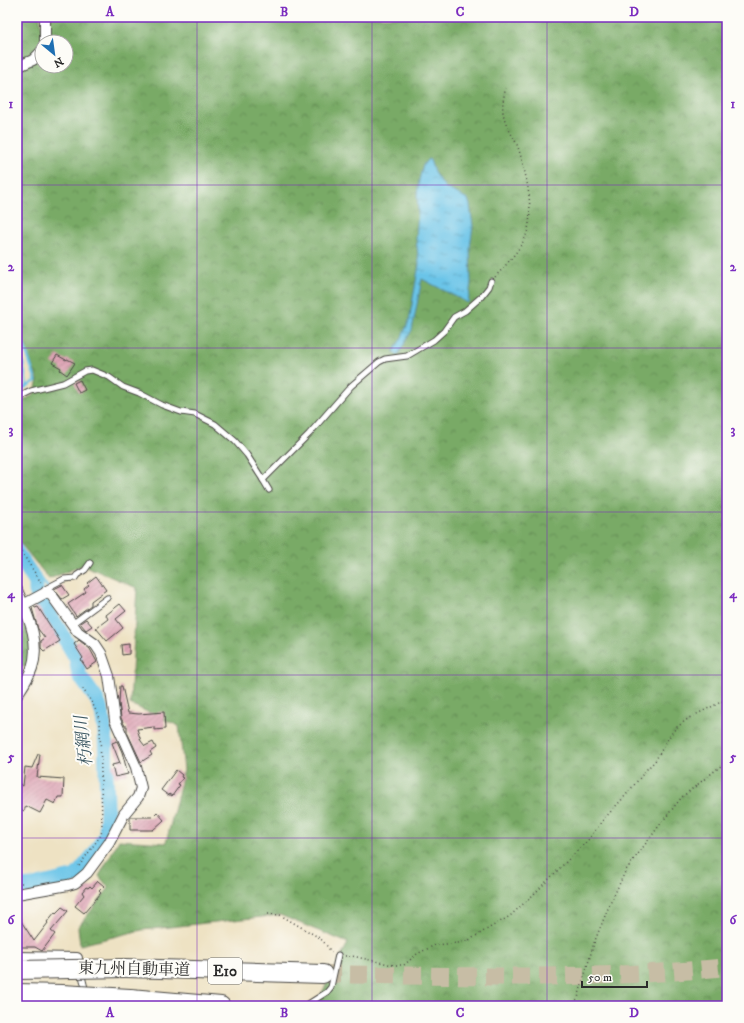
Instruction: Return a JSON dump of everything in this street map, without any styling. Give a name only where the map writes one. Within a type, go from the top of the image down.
[{"type":"highway","name":"東九州自動車道","points":[[17,970],[126,968],[323,974]]},
{"type":"highway","name":"東九州自動車道","points":[[17,994],[62,994],[221,1006]]},
{"type":"street","points":[[45,17],[45,34]]},
{"type":"street","points":[[17,67],[34,59]]},
{"type":"street","points":[[17,590],[32,628],[35,648],[32,669],[17,695]]},
{"type":"street","points":[[17,894],[72,884],[83,878],[109,843],[124,814],[138,797],[141,788],[136,767],[115,720],[108,676],[101,653],[95,644],[78,632],[73,623],[47,592],[44,591],[23,605]]},
{"type":"street","points":[[17,957],[77,958]]},
{"type":"lane","points":[[263,480],[309,434],[351,386],[379,362],[385,359],[407,356],[434,340],[444,331],[454,316],[465,311],[482,297],[491,281]]},
{"type":"lane","points":[[17,398],[31,391],[63,384],[85,371],[92,370],[109,377],[123,387],[162,405],[181,412],[195,414],[215,424],[236,442],[247,455],[269,490]]},
{"type":"lane","points":[[44,591],[64,579],[74,578],[85,570],[90,563]]},
{"type":"lane","points":[[73,623],[107,598]]},
{"type":"lane","points":[[305,1006],[327,992],[331,987],[338,955]]},
{"type":"lane","points":[[77,958],[89,999]]},
{"type":"path","points":[[491,281],[509,262],[525,238],[530,214],[528,186],[517,147],[504,117],[503,105],[506,86]]},
{"type":"path","points":[[17,545],[38,576],[44,591]]},
{"type":"path","points":[[77,869],[98,839],[102,829],[100,723],[94,706],[81,686]]},
{"type":"path","points":[[268,914],[280,915],[318,937],[333,954],[352,956],[393,965],[404,965],[417,954],[435,945],[458,943],[469,940],[510,916],[589,839],[602,821],[655,761],[671,734],[677,727],[689,718],[727,699]]},
{"type":"path","points":[[571,1006],[578,998],[594,943],[608,906],[626,870],[682,797],[722,764],[727,758]]},
{"type":"path","points":[[17,883],[28,882]]},
{"type":"green space","points":[[17,17],[40,17],[42,34],[34,34],[34,54],[17,63]]},
{"type":"green space","points":[[49,17],[727,17],[727,1006],[315,1006],[348,943],[280,915],[142,930],[80,945],[78,927],[109,888],[99,876],[119,840],[166,843],[184,770],[179,726],[130,704],[137,588],[83,565],[49,579],[17,539],[17,403],[34,395],[38,380],[17,329],[17,70],[34,61],[34,74],[74,74],[74,34],[49,34]]},
{"type":"green space","points":[[17,596],[33,648],[29,668],[17,664]]},
{"type":"water","points":[[428,159],[430,160],[435,174],[446,188],[468,199],[470,205],[473,226],[470,248],[471,283],[468,303],[422,279],[412,330],[398,355],[393,352],[409,321],[419,264],[416,239],[418,211],[417,195],[423,165]]},
{"type":"building","points":[[57,355],[75,363],[67,375],[60,370],[61,368],[52,363]]},
{"type":"building","points":[[80,380],[85,390],[79,393],[74,383]]},
{"type":"building","points":[[96,576],[106,590],[91,601],[91,605],[76,616],[68,604],[86,592],[84,589],[89,585],[87,583]]},
{"type":"building","points":[[62,585],[69,595],[62,599],[54,589]]},
{"type":"building","points":[[120,604],[126,611],[116,619],[123,628],[107,641],[96,628],[108,619],[106,615]]},
{"type":"building","points":[[34,606],[35,608],[38,607],[60,641],[44,651],[41,648],[41,641],[45,638],[38,629],[32,608]]},
{"type":"building","points":[[86,619],[92,626],[86,630],[80,623]]},
{"type":"building","points":[[79,640],[90,649],[97,662],[87,669],[81,660],[83,658],[74,644]]},
{"type":"building","points":[[129,644],[129,654],[122,655],[121,645]]},
{"type":"building","points":[[120,686],[122,686],[128,713],[139,714],[164,712],[165,729],[154,730],[154,727],[137,729],[141,741],[145,746],[153,742],[156,748],[150,752],[152,755],[141,762],[127,732],[127,726],[125,726],[121,718],[119,703]]},
{"type":"building","points":[[117,741],[122,752],[128,774],[115,777],[112,765],[120,763],[112,743]]},
{"type":"building","points":[[38,754],[40,754],[37,777],[64,779],[63,797],[58,797],[55,804],[47,800],[40,813],[26,806],[24,811],[17,807],[17,783],[23,786],[25,767],[32,768]]},
{"type":"building","points":[[176,770],[182,775],[181,777],[183,778],[172,796],[169,794],[169,796],[161,790]]},
{"type":"building","points":[[157,812],[164,820],[153,830],[130,830],[130,817],[152,817]]},
{"type":"building","points":[[98,881],[104,886],[99,891],[101,893],[84,913],[75,906],[84,895],[82,892],[86,887],[88,888],[90,886],[92,888]]},
{"type":"building","points":[[62,907],[68,911],[51,931],[55,934],[42,951],[35,947],[17,947],[17,915],[34,941],[55,912],[56,913]]},
{"type":"waterway","points":[[17,324],[36,381],[17,392]]},
{"type":"waterway","points":[[22,358],[27,387]]},
{"type":"waterway","points":[[17,542],[48,588]]},
{"type":"waterway","name":"朽網川","points":[[17,555],[36,582],[36,591],[42,604],[76,658],[79,675],[97,700],[102,712],[105,733],[107,807],[106,834],[94,854],[76,876],[34,886],[17,887]]},
{"type":"tunnel","points":[[323,974],[576,976],[727,967]]}]
